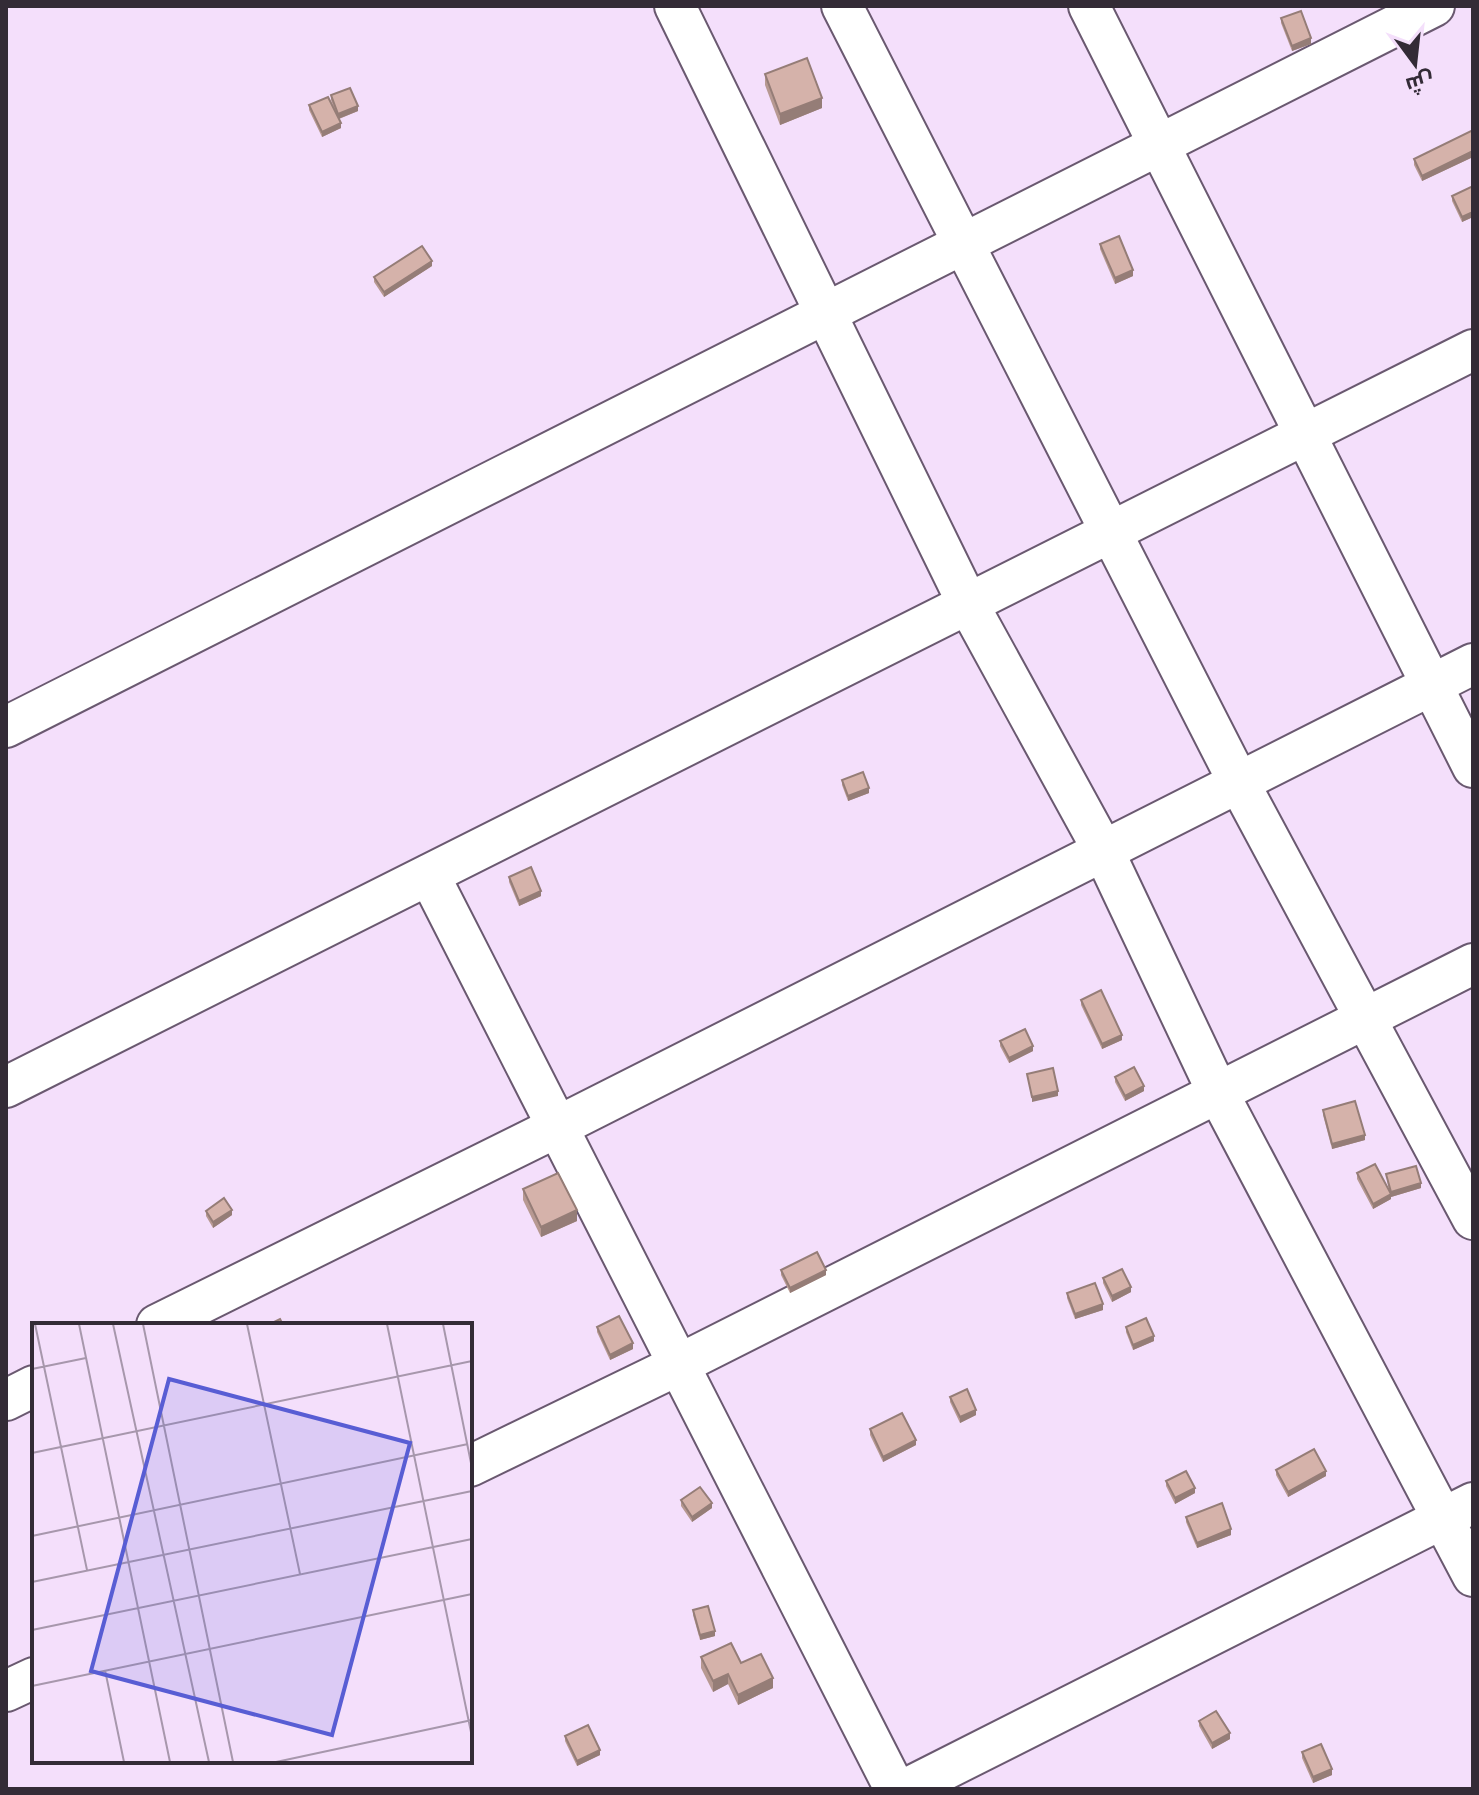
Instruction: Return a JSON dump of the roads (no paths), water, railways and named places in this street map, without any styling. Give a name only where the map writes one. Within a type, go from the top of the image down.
[{"type":"street","points":[[675,6],[968,604],[1103,850],[1218,1093],[1458,1510],[1473,1576]]},
{"type":"street","points":[[842,6],[1239,783],[1473,1219]]},
{"type":"street","points":[[1089,6],[1473,767]]},
{"type":"street","points":[[6,727],[1159,145],[1408,12]]},
{"type":"street","points":[[6,1087],[1473,350]]},
{"type":"street","points":[[161,1323],[557,1127],[1473,664]]},
{"type":"street","points":[[429,875],[895,1789]]},
{"type":"street","points":[[472,1465],[678,1365],[1473,964]]},
{"type":"street","points":[[6,1400],[32,1387]]},
{"type":"street","points":[[906,1789],[1458,1510]]},
{"type":"street","points":[[6,1691],[32,1679]]}]
